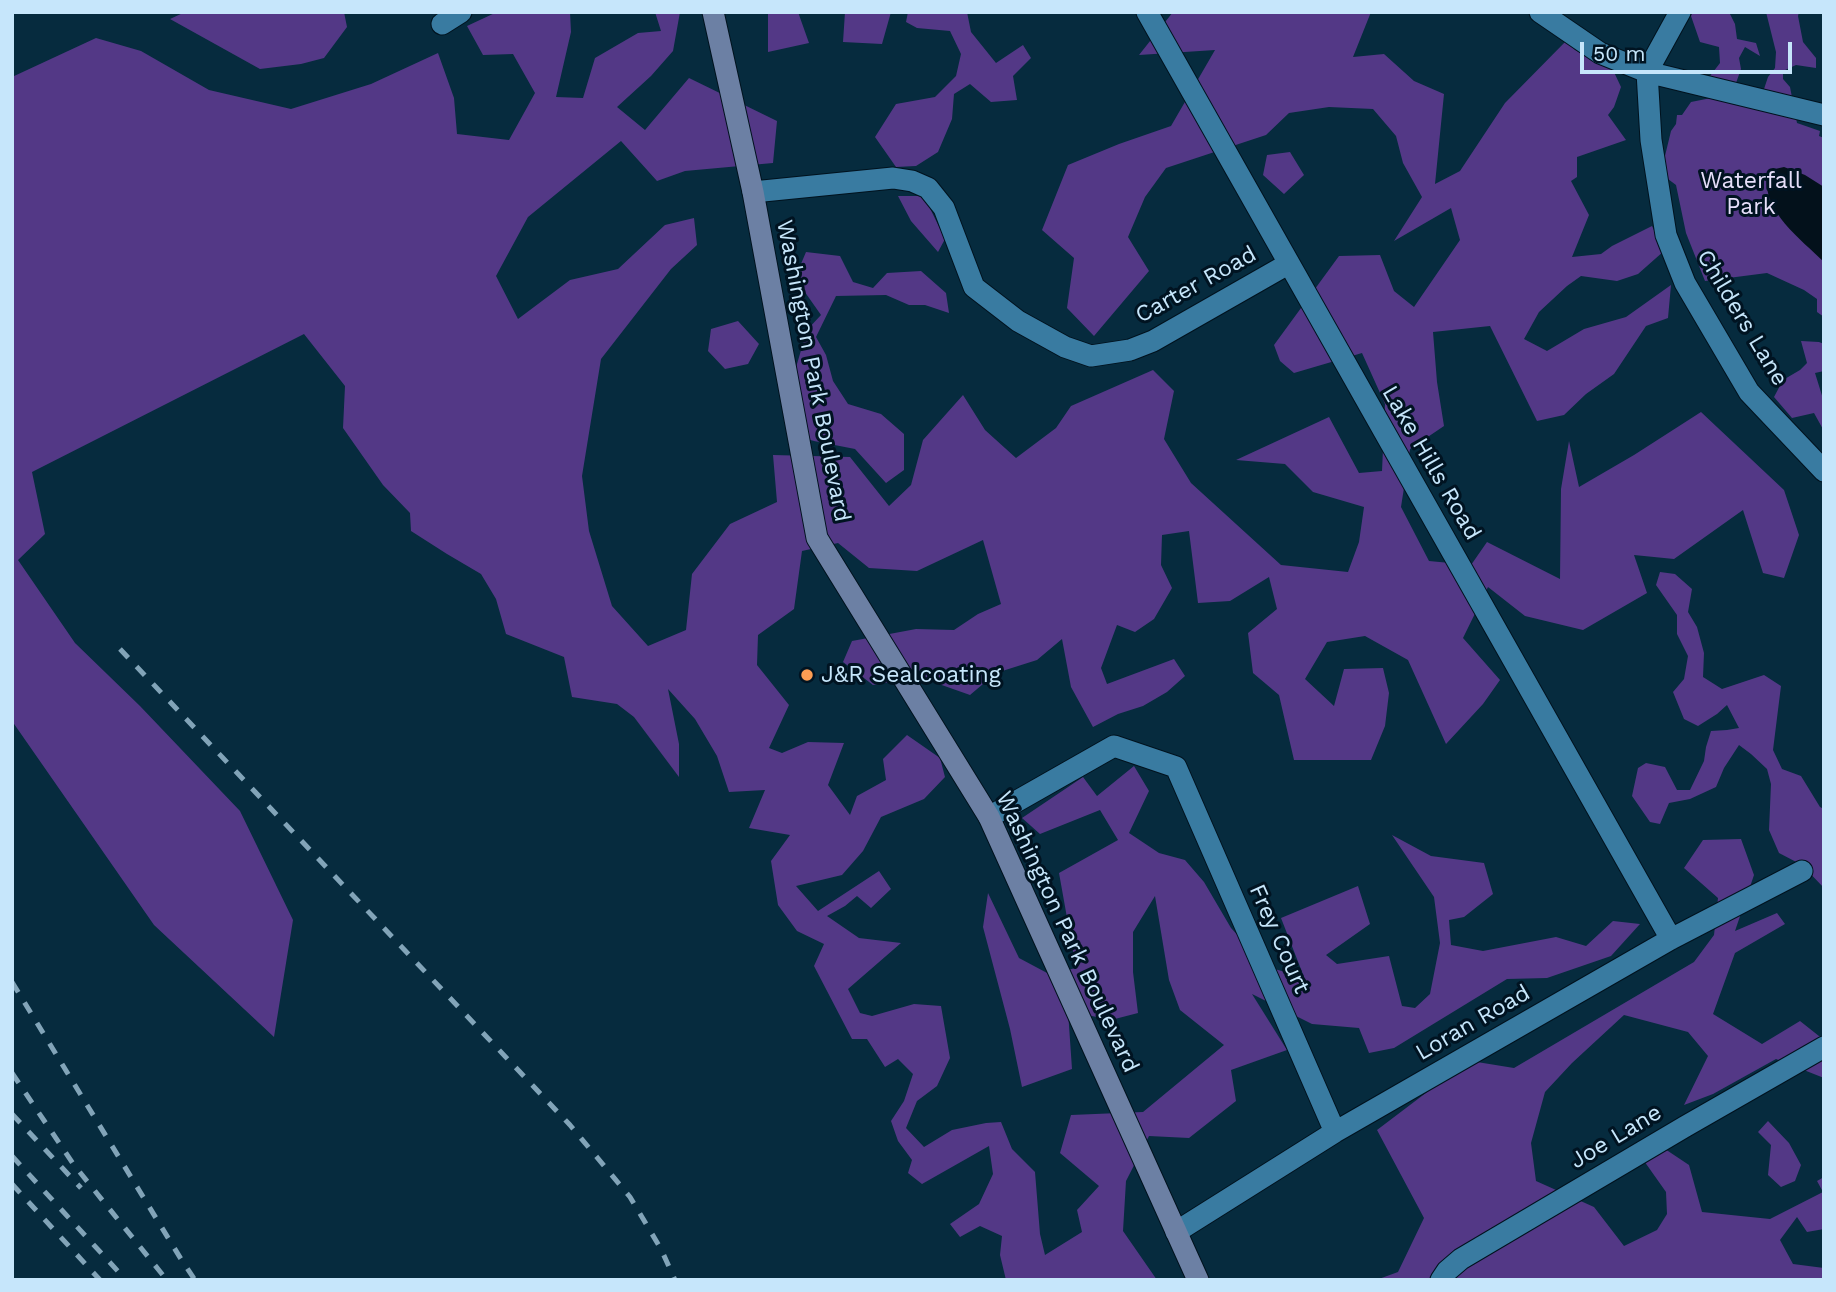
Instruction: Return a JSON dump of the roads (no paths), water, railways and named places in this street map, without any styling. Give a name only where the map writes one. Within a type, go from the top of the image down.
[{"type":"street","points":[[442,24],[461,12]]},
{"type":"street","name":"Washington Park Boulevard","points":[[713,12],[752,192],[817,538],[989,817],[1198,1280]]},
{"type":"street","name":"Lake Hills Road","points":[[1147,12],[1671,939]]},
{"type":"street","points":[[1540,12],[1600,53],[1647,72],[1823,114]]},
{"type":"street","points":[[1647,72],[1680,12]]},
{"type":"street","name":"Childers Lane","points":[[1647,72],[1651,140],[1666,235],[1685,283],[1749,391],[1824,471]]},
{"type":"street","name":"Carter Road","points":[[752,192],[893,177],[928,188],[944,208],[974,288],[1018,321],[1065,347],[1091,356],[1130,350],[1153,341],[1288,264]]},
{"type":"street","name":"Frey Court","points":[[989,817],[1114,746],[1175,767],[1335,1132]]},
{"type":"street","name":"Loran Road","points":[[1176,1232],[1335,1132],[1671,939],[1802,871]]},
{"type":"street","name":"Joe Lane","points":[[1441,1280],[1461,1259],[1824,1047]]},
{"type":"water","points":[[1784,167],[1805,175],[1824,187],[1824,262],[1785,224],[1771,201],[1767,175]]},
{"type":"railway","points":[[120,649],[570,1125],[630,1197],[661,1249],[675,1280]]},
{"type":"railway","points":[[12,982],[195,1280]]},
{"type":"railway","points":[[12,1073],[74,1165],[166,1279]]},
{"type":"railway","points":[[12,1114],[81,1188]]},
{"type":"railway","points":[[12,1156],[126,1280]]},
{"type":"railway","points":[[12,1184],[100,1280]]},
{"type":"place","name":"J&R Sealcoating","points":[[807,675]]},
{"type":"park label","name":"Waterfall Park","points":[[1751,194]]}]
